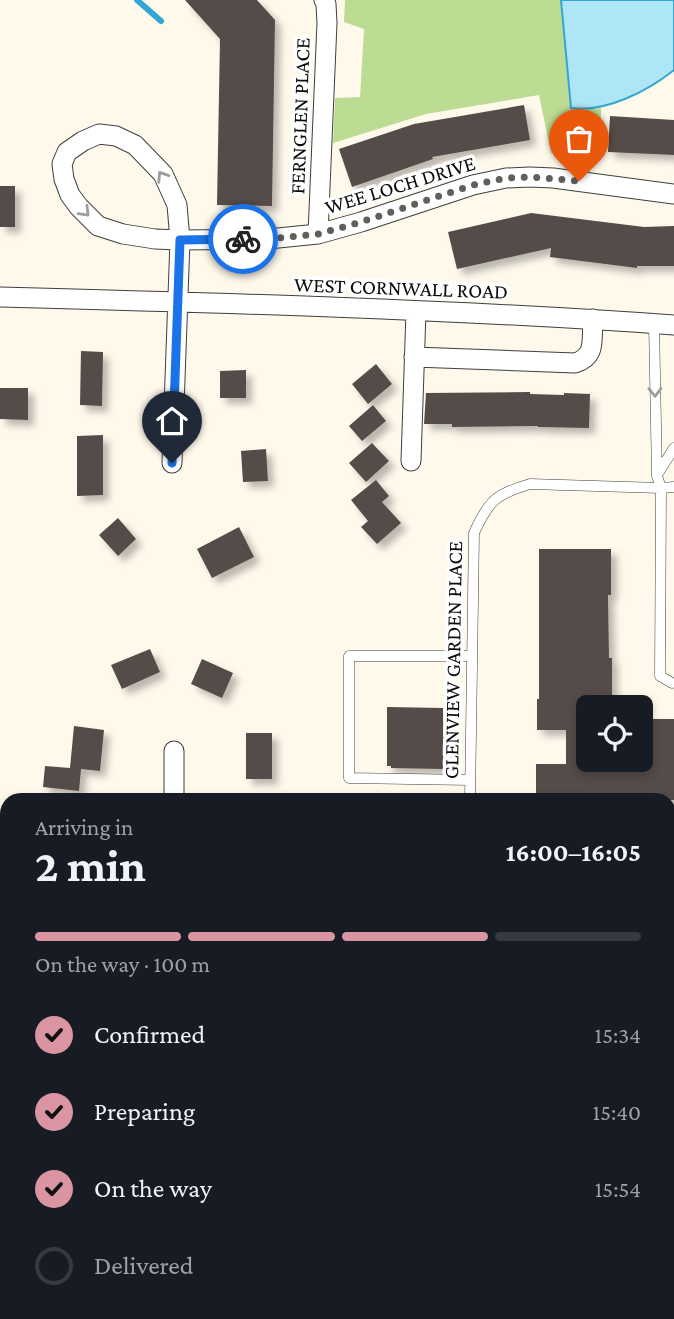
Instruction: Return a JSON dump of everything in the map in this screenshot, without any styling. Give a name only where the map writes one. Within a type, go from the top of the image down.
[{"type":"street","name":"FERNGLEN PLACE","points":[[318,234],[327,23],[324,0]]},
{"type":"street","name":"WEE LOCH DRIVE","points":[[180,240],[177,205],[163,174],[135,145],[116,136],[99,134],[67,152],[62,164],[70,195],[98,226],[123,234],[155,239],[180,240],[268,239],[318,234],[473,185],[506,178],[553,178],[674,194]]},
{"type":"street","points":[[172,463],[180,240]]},
{"type":"street","name":"WEST CORNWALL ROAD","points":[[0,297],[416,311],[674,325]]},
{"type":"street","points":[[411,461],[416,311]]},
{"type":"street","points":[[414,357],[575,363],[590,354],[593,319]]},
{"type":"street","points":[[173,793],[174,751]]},
{"type":"lane","points":[[654,324],[657,475],[661,488],[660,676],[672,683]]},
{"type":"lane","points":[[657,475],[674,448]]},
{"type":"lane","name":"GLENVIEW GARDEN PLACE","points":[[470,793],[474,533],[482,514],[492,501],[510,490],[530,484],[674,487]]},
{"type":"lane","points":[[470,780],[349,778],[349,656],[472,656]]},
{"type":"green space","points":[[345,0],[561,0],[571,108],[601,108],[600,156],[551,153],[539,95],[426,114],[333,143],[335,98],[360,97],[364,29],[344,22]]},
{"type":"water","points":[[561,0],[674,0],[674,70],[652,86],[612,104],[584,109],[571,108]]},
{"type":"building","points":[[185,0],[257,0],[275,20],[272,206],[217,205],[220,39]]},
{"type":"building","points":[[524,105],[530,140],[432,157],[433,159],[352,187],[339,149],[414,124]]},
{"type":"building","points":[[610,116],[674,120],[674,155],[608,152]]},
{"type":"building","points":[[0,186],[15,186],[15,227],[0,227]]},
{"type":"building","points":[[531,213],[644,227],[674,226],[674,266],[637,268],[550,257],[551,248],[457,269],[448,232]]},
{"type":"building","points":[[81,351],[103,352],[102,406],[80,405]]},
{"type":"building","points":[[376,364],[392,384],[368,404],[352,384]]},
{"type":"building","points":[[246,370],[246,398],[220,398],[220,371]]},
{"type":"building","points":[[0,388],[28,388],[28,420],[0,419]]},
{"type":"building","points":[[426,393],[590,394],[589,428],[452,427],[452,424],[424,424]]},
{"type":"building","points":[[373,405],[386,421],[362,441],[349,426]]},
{"type":"building","points":[[103,435],[103,495],[77,496],[77,436]]},
{"type":"building","points":[[372,443],[389,461],[366,482],[349,463]]},
{"type":"building","points":[[266,449],[268,481],[243,482],[241,451]]},
{"type":"building","points":[[376,480],[389,496],[382,502],[401,523],[377,544],[361,527],[368,521],[351,500]]},
{"type":"building","points":[[118,518],[136,539],[118,556],[99,535]]},
{"type":"building","points":[[239,527],[254,557],[212,578],[197,549]]},
{"type":"building","points":[[539,549],[611,549],[611,595],[608,595],[612,695],[576,695],[576,772],[653,772],[653,719],[674,719],[674,793],[536,793],[536,764],[566,764],[566,730],[537,730]]},
{"type":"building","points":[[150,649],[160,672],[122,689],[111,665]]},
{"type":"building","points":[[202,659],[233,673],[222,698],[191,684]]},
{"type":"building","points":[[387,707],[443,708],[443,769],[387,766]]},
{"type":"building","points":[[74,726],[104,730],[100,771],[81,769],[79,791],[43,787],[45,766],[70,768]]},
{"type":"building","points":[[246,733],[272,733],[272,779],[246,779]]},
{"type":"waterway","points":[[137,0],[161,21]]},
{"type":"way so far","points":[[243,239],[318,234],[473,185],[506,178],[579,181]]},
{"type":"route","points":[[172,463],[180,240],[243,239]]}]
